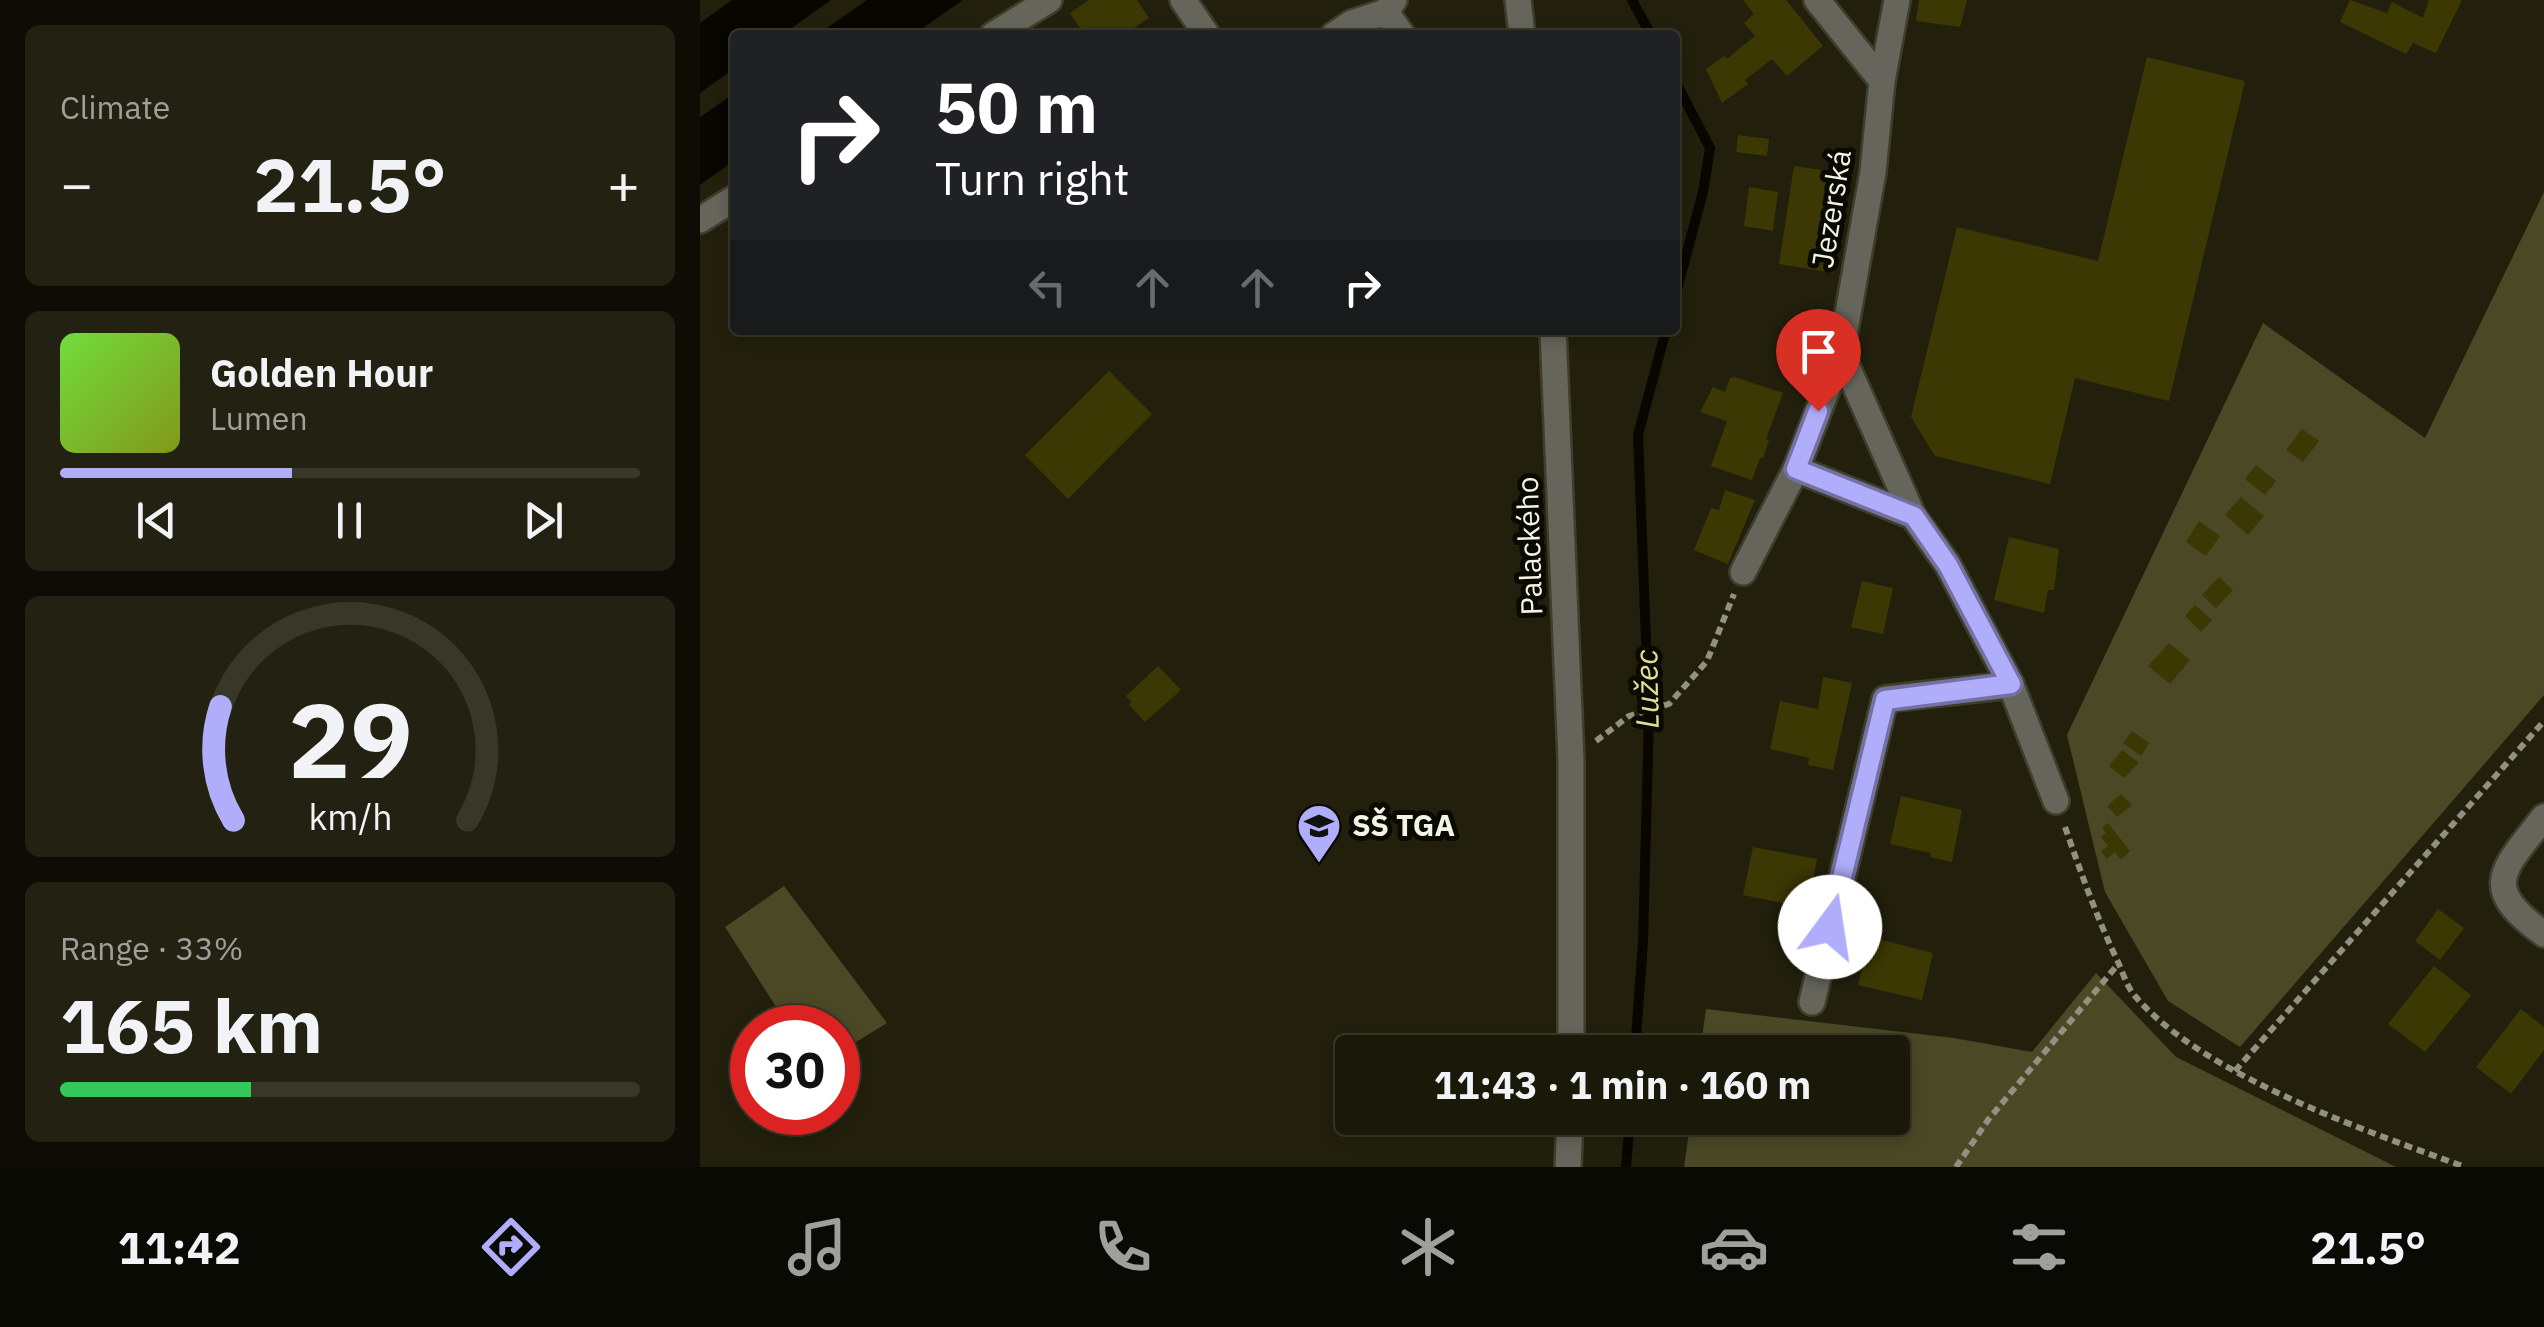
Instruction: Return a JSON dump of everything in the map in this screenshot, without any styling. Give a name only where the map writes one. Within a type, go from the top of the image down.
[{"type":"street","points":[[1001,30],[1049,0]]},
{"type":"street","points":[[1183,0],[1204,30]]},
{"type":"street","points":[[1518,0],[1521,30]]},
{"type":"street","points":[[1817,0],[1882,80]]},
{"type":"street","name":"Jezerská","points":[[1743,572],[1796,469],[1840,353],[1873,172],[1882,80],[1896,0]]},
{"type":"street","points":[[1342,30],[1390,6],[1400,30]]},
{"type":"street","points":[[700,220],[730,201]]},
{"type":"street","name":"Palackého","points":[[1553,335],[1572,760],[1571,1035]]},
{"type":"street","points":[[1840,353],[1914,516],[1948,565],[2011,684],[2056,801]]},
{"type":"street","points":[[1796,469],[1914,516]]},
{"type":"street","points":[[1812,1002],[1885,700],[2011,684]]},
{"type":"street","points":[[2544,817],[2505,867],[2504,892],[2513,912],[2544,934]]},
{"type":"street","points":[[1568,1167],[1569,1135]]},
{"type":"path","points":[[1628,716],[1669,704],[1707,661],[1743,572]]},
{"type":"path","points":[[2236,1071],[2544,721]]},
{"type":"path","points":[[2056,801],[2095,912],[2133,994],[2178,1034],[2236,1071],[2362,1129],[2465,1167]]},
{"type":"path","points":[[1956,1167],[1988,1120],[2118,963]]},
{"type":"shaded area","points":[[732,0],[831,0],[789,30],[730,30],[730,72],[700,93],[700,23]]},
{"type":"shaded area","points":[[867,0],[963,0],[920,30],[824,30]]},
{"type":"shaded area","points":[[730,96],[730,164],[700,185],[700,117]]},
{"type":"shaded area","points":[[2544,192],[2544,695],[2240,1047],[2168,1001],[2105,892],[2067,735],[2263,323],[2425,438]]},
{"type":"shaded area","points":[[784,886],[887,1023],[860,1040],[860,1005],[775,1005],[725,927]]},
{"type":"shaded area","points":[[2096,973],[2176,1057],[2396,1167],[1684,1167],[1689,1135],[1910,1135],[1910,1035],[1702,1035],[1706,1009],[1954,1038],[2032,1052]]},
{"type":"building","points":[[1089,0],[1137,0],[1149,18],[1131,30],[1082,30],[1070,13]]},
{"type":"building","points":[[1743,0],[1786,0],[1823,46],[1787,76],[1772,59],[1722,103],[1706,69],[1724,56],[1727,59],[1755,36],[1744,23],[1754,14]]},
{"type":"building","points":[[1919,0],[1967,0],[1960,27],[1916,21]]},
{"type":"building","points":[[2350,0],[2387,13],[2392,2],[2423,18],[2429,0],[2462,0],[2436,53],[2413,43],[2406,54],[2340,22]]},
{"type":"building","points":[[2147,57],[2245,81],[2169,401],[2075,378],[2050,484],[1935,456],[1911,417],[1957,227],[2098,261]]},
{"type":"building","points":[[1738,135],[1769,139],[1767,156],[1736,152]]},
{"type":"building","points":[[1794,166],[1849,174],[1834,273],[1779,264]]},
{"type":"building","points":[[1749,187],[1778,192],[1773,231],[1744,226]]},
{"type":"building","points":[[1109,371],[1152,414],[1068,499],[1025,455]]},
{"type":"building","points":[[1734,377],[1783,393],[1752,480],[1711,466],[1727,421],[1700,412],[1713,387],[1725,392]]},
{"type":"building","points":[[2302,429],[2319,441],[2303,462],[2286,450]]},
{"type":"building","points":[[2256,465],[2276,481],[2265,495],[2245,479]]},
{"type":"building","points":[[1725,490],[1755,500],[1728,564],[1694,550],[1711,508],[1719,510]]},
{"type":"building","points":[[2241,497],[2264,516],[2248,535],[2225,515]]},
{"type":"building","points":[[2199,521],[2220,536],[2206,556],[2186,542]]},
{"type":"building","points":[[2009,537],[2059,549],[2054,590],[2048,590],[2044,613],[1994,600]]},
{"type":"building","points":[[2219,577],[2233,590],[2216,608],[2202,595]]},
{"type":"building","points":[[1862,581],[1893,588],[1883,634],[1851,627]]},
{"type":"building","points":[[2195,605],[2212,620],[2201,632],[2185,616]]},
{"type":"building","points":[[2169,643],[2190,660],[2170,684],[2148,666]]},
{"type":"building","points":[[1158,666],[1181,690],[1145,722],[1126,696]]},
{"type":"building","points":[[1823,677],[1852,683],[1833,770],[1808,765],[1809,758],[1770,749],[1780,701],[1818,709]]},
{"type":"building","points":[[2132,731],[2149,743],[2141,756],[2123,743]]},
{"type":"building","points":[[2122,750],[2139,763],[2124,778],[2109,766]]},
{"type":"building","points":[[2121,794],[2132,805],[2117,817],[2107,806]]},
{"type":"building","points":[[1901,796],[1962,810],[1952,862],[1890,844]]},
{"type":"building","points":[[2108,823],[2130,851],[2121,860],[2115,852],[2107,859],[2101,851],[2108,846],[2101,837],[2106,833],[2102,828]]},
{"type":"building","points":[[1753,847],[1817,859],[1808,908],[1743,895]]},
{"type":"building","points":[[2438,909],[2464,928],[2440,960],[2415,941]]},
{"type":"building","points":[[1870,937],[1933,953],[1922,1000],[1858,985]]},
{"type":"building","points":[[2434,966],[2471,995],[2425,1052],[2388,1024]]},
{"type":"building","points":[[2521,1009],[2544,1027],[2544,1050],[2511,1094],[2476,1067]]},
{"type":"waterway","name":"Lužec","points":[[1632,0],[1648,30]]},
{"type":"waterway","name":"Lužec","points":[[1680,91],[1710,148],[1703,192],[1680,278]]},
{"type":"waterway","name":"Lužec","points":[[1636,1035],[1643,942],[1649,716],[1638,435],[1665,335]]},
{"type":"waterway","name":"Lužec","points":[[1626,1167],[1629,1135]]},
{"type":"place","name":"SŠ TGA","points":[[1319,864]]},
{"type":"route","points":[[1818,411],[1796,469],[1914,516],[1948,565],[2011,684],[1885,700],[1830,927]]}]
